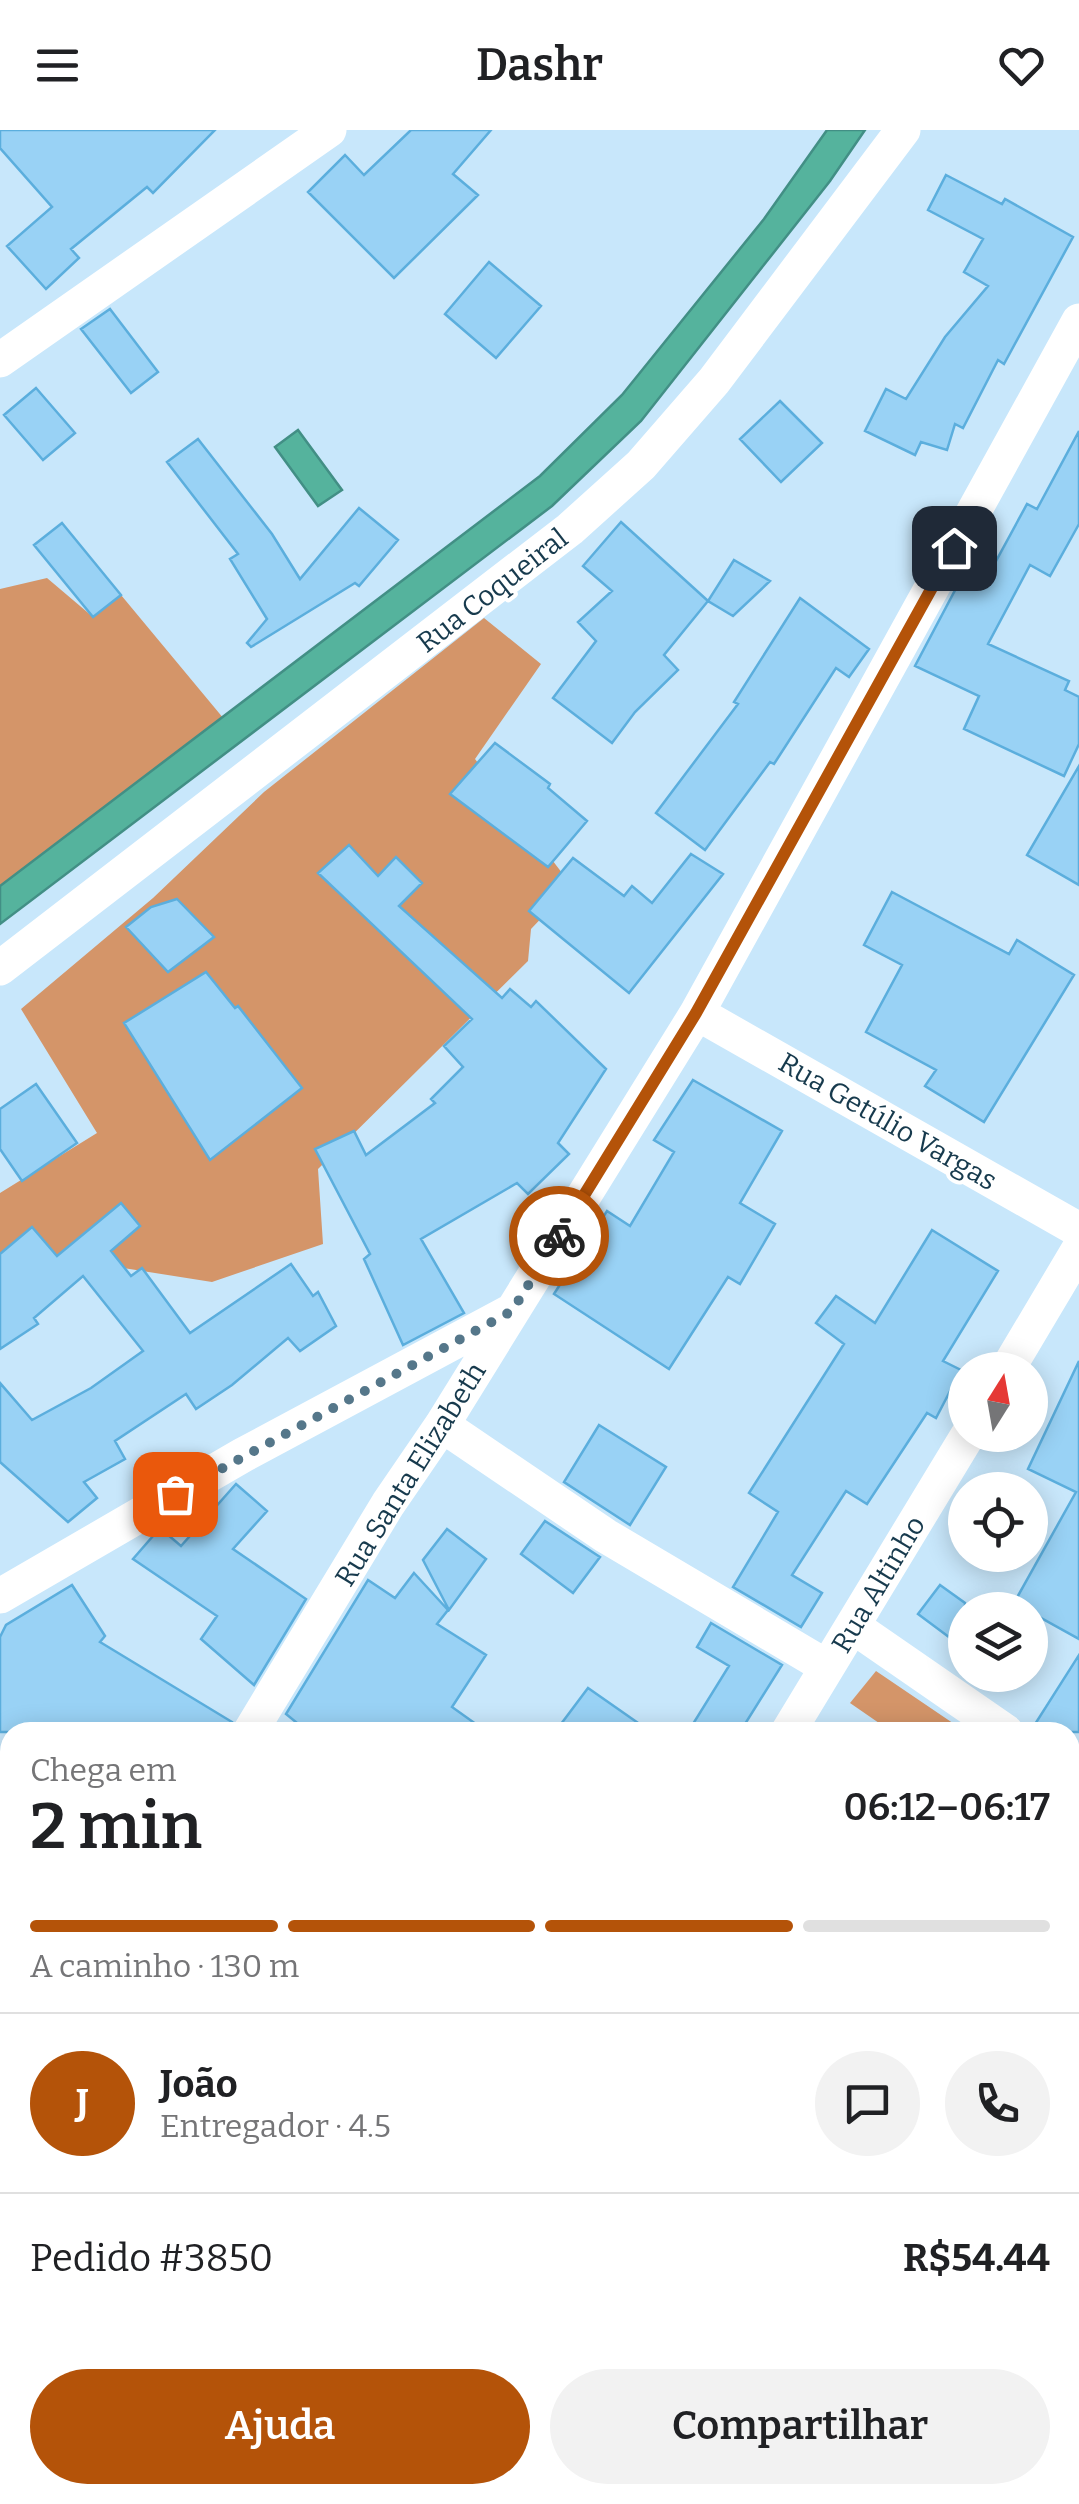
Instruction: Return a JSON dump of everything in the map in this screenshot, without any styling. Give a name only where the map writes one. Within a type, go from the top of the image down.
[{"type":"street","points":[[0,360],[329,130]]},
{"type":"street","name":"Rua Coqueiral","points":[[0,968],[570,529],[641,465],[714,382],[902,130]]},
{"type":"street","name":"Rua Santa Elizabeth","points":[[256,1722],[696,1013],[1079,320]]},
{"type":"street","name":"Rua Getúlio Vargas","points":[[696,1013],[1079,1230]]},
{"type":"street","points":[[1018,1352],[1079,1248]]},
{"type":"street","points":[[0,1596],[243,1455],[512,1311]]},
{"type":"street","points":[[442,1425],[606,1536],[827,1667]]},
{"type":"street","name":"Rua Altinho","points":[[794,1722],[958,1452]]},
{"type":"street","points":[[854,1627],[992,1722]]},
{"type":"shaded area","points":[[827,130],[865,130],[830,181],[641,421],[552,506],[0,924],[0,886],[540,476],[622,395],[764,219]]},
{"type":"shaded area","points":[[298,430],[342,490],[318,506],[275,447]]},
{"type":"shaded area","points":[[47,578],[93,617],[121,595],[224,719],[0,887],[0,589]]},
{"type":"shaded area","points":[[484,618],[541,664],[475,759],[572,886],[531,929],[528,961],[318,1169],[323,1244],[212,1282],[60,1258],[0,1279],[0,1193],[97,1133],[21,1009],[153,898],[264,792]]},
{"type":"shaded area","points":[[876,1671],[951,1722],[878,1722],[850,1703]]},
{"type":"building","points":[[0,130],[215,130],[153,193],[147,187],[71,249],[79,258],[46,289],[7,246],[52,207],[0,148]]},
{"type":"building","points":[[411,130],[491,130],[453,174],[478,195],[394,278],[308,192],[345,155],[364,175]]},
{"type":"building","points":[[946,175],[1002,204],[1005,199],[1073,237],[1004,364],[998,360],[963,428],[955,424],[947,450],[921,442],[915,455],[865,431],[886,389],[906,399],[945,337],[988,286],[964,272],[983,239],[928,210]]},
{"type":"building","points":[[489,262],[541,306],[496,358],[445,314]]},
{"type":"building","points":[[110,309],[158,372],[131,393],[81,329]]},
{"type":"building","points":[[36,388],[75,433],[43,460],[4,415]]},
{"type":"building","points":[[780,401],[822,443],[781,482],[740,439]]},
{"type":"building","points":[[1079,431],[1079,524],[1050,576],[1030,565],[988,644],[1069,681],[1065,690],[1079,697],[1079,744],[1064,776],[964,729],[979,696],[915,666],[970,562],[990,572],[1027,504],[1037,509]]},
{"type":"building","points":[[198,439],[272,534],[300,579],[359,508],[398,540],[359,586],[355,583],[251,647],[247,643],[267,619],[230,559],[238,554],[167,462]]},
{"type":"building","points":[[621,522],[708,601],[664,655],[678,670],[635,712],[612,743],[553,698],[596,641],[578,622],[612,591],[583,566]]},
{"type":"building","points":[[62,523],[121,595],[93,617],[34,545]]},
{"type":"building","points":[[734,560],[770,581],[733,616],[708,601]]},
{"type":"building","points":[[800,598],[869,649],[849,677],[836,668],[774,764],[770,762],[705,850],[656,813],[738,704],[734,702]]},
{"type":"building","points":[[495,743],[550,784],[548,788],[587,821],[548,867],[450,794]]},
{"type":"building","points":[[1079,766],[1079,885],[1027,855]]},
{"type":"building","points":[[349,845],[378,876],[396,857],[422,883],[399,906],[502,998],[510,989],[531,1007],[536,1001],[606,1069],[558,1143],[569,1154],[528,1194],[517,1183],[421,1239],[464,1313],[403,1345],[364,1259],[370,1254],[315,1149],[354,1131],[366,1155],[435,1103],[431,1099],[463,1067],[444,1046],[472,1019],[318,873]]},
{"type":"building","points":[[691,854],[723,874],[629,993],[529,911],[573,858],[624,896],[632,886],[652,903]]},
{"type":"building","points":[[892,892],[1009,954],[1017,940],[1074,975],[984,1122],[925,1086],[936,1070],[866,1032],[902,965],[864,945]]},
{"type":"building","points":[[177,899],[214,937],[168,972],[126,927],[151,907]]},
{"type":"building","points":[[206,972],[302,1088],[210,1160],[124,1023]]},
{"type":"building","points":[[693,1080],[782,1131],[740,1203],[775,1224],[740,1284],[728,1277],[669,1369],[554,1294],[607,1211],[630,1226],[674,1152],[654,1140]]},
{"type":"building","points":[[36,1084],[77,1143],[22,1181],[0,1149],[0,1109]]},
{"type":"building","points":[[121,1203],[140,1226],[111,1251],[131,1276],[142,1268],[190,1333],[291,1264],[313,1296],[318,1292],[336,1326],[300,1351],[288,1338],[196,1409],[186,1394],[115,1441],[125,1459],[84,1482],[97,1498],[68,1522],[0,1462],[0,1383],[32,1420],[91,1388],[143,1351],[83,1276],[34,1318],[38,1324],[0,1349],[0,1254],[32,1227],[57,1256]]},
{"type":"building","points":[[932,1230],[998,1271],[943,1361],[948,1364],[948,1395],[936,1418],[927,1413],[867,1504],[846,1491],[792,1575],[822,1593],[801,1627],[733,1587],[778,1512],[749,1493],[844,1344],[816,1323],[836,1296],[875,1323]]},
{"type":"building","points":[[1079,1361],[1079,1639],[1048,1622],[1048,1592],[1020,1592],[1031,1572],[1048,1572],[1048,1542],[1076,1492],[1048,1479],[1048,1472],[1028,1469],[1036,1452],[1048,1452],[1048,1427]]},
{"type":"building","points":[[599,1425],[666,1467],[630,1525],[564,1482]]},
{"type":"building","points":[[236,1484],[267,1511],[233,1549],[306,1599],[254,1685],[201,1639],[217,1616],[133,1559],[160,1528],[181,1546]]},
{"type":"building","points":[[545,1521],[600,1557],[573,1593],[521,1554]]},
{"type":"building","points":[[447,1529],[486,1559],[449,1610],[423,1560]]},
{"type":"building","points":[[414,1573],[448,1610],[437,1624],[486,1655],[452,1707],[473,1722],[296,1722],[286,1714],[368,1580],[395,1598]]},
{"type":"building","points":[[72,1585],[105,1636],[100,1642],[232,1722],[0,1722],[0,1637],[6,1625]]},
{"type":"building","points":[[940,1585],[950,1592],[948,1636],[918,1614]]},
{"type":"building","points":[[711,1623],[782,1665],[746,1722],[694,1722],[729,1666],[697,1647]]},
{"type":"building","points":[[1079,1655],[1079,1722],[1036,1722]]},
{"type":"building","points":[[588,1688],[637,1722],[562,1722]]},
{"type":"way so far","points":[[175,1494],[512,1311],[559,1236]]},
{"type":"route","points":[[559,1236],[696,1013],[954,548]]}]
